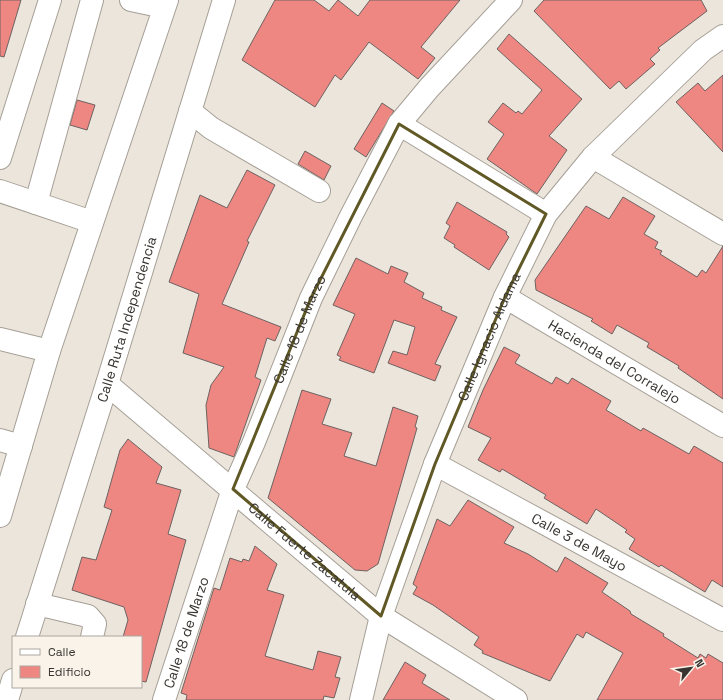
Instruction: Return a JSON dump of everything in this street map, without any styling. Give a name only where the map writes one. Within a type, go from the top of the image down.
[{"type":"street","points":[[0,158],[50,0]]},
{"type":"street","points":[[36,203],[92,0]]},
{"type":"street","points":[[0,516],[49,351],[166,4],[131,0]]},
{"type":"street","name":"Calle 18 de Marzo","points":[[164,700],[233,489],[254,442],[312,298],[351,216],[399,124],[429,88],[511,0]]},
{"type":"street","name":"Calle Ruta Independencia","points":[[27,636],[107,384],[223,3]]},
{"type":"street","name":"Calle Ignacio Aldama","points":[[361,700],[381,616],[435,464],[505,297],[546,214],[593,157],[703,50],[723,36]]},
{"type":"street","points":[[190,111],[211,128],[318,191]]},
{"type":"street","points":[[399,124],[546,214]]},
{"type":"street","points":[[593,157],[723,234]]},
{"type":"street","points":[[0,191],[92,222]]},
{"type":"street","name":"Hacienda del Corralejo","points":[[505,297],[723,426]]},
{"type":"street","points":[[0,339],[49,351]]},
{"type":"street","name":"Calle Fuerte Zacatula","points":[[107,384],[233,489],[381,616],[516,700]]},
{"type":"street","points":[[0,440],[21,446]]},
{"type":"street","name":"Calle 3 de Mayo","points":[[435,464],[723,620]]},
{"type":"street","points":[[37,604],[88,616],[95,624],[92,636]]},
{"type":"street","points":[[7,700],[12,683]]},
{"type":"highlighted area","points":[[399,124],[546,214],[505,297],[435,464],[381,616],[233,489],[311,298]]},
{"type":"building","points":[[0,0],[21,0],[4,57],[0,56]]},
{"type":"building","points":[[275,0],[314,0],[329,11],[338,0],[358,16],[370,0],[460,0],[421,47],[435,58],[418,79],[369,42],[341,80],[335,75],[315,107],[242,60]]},
{"type":"building","points":[[544,0],[701,0],[707,11],[658,48],[660,50],[650,59],[655,64],[626,89],[619,81],[610,89],[534,11]]},
{"type":"building","points":[[509,34],[582,99],[549,136],[567,150],[537,194],[487,159],[504,134],[488,122],[503,103],[516,113],[518,111],[522,114],[542,90],[497,49]]},
{"type":"building","points":[[723,75],[723,152],[676,102],[698,83],[705,91]]},
{"type":"building","points":[[77,100],[95,105],[87,130],[70,125]]},
{"type":"building","points":[[382,103],[394,111],[366,157],[354,149]]},
{"type":"building","points":[[305,151],[331,166],[324,180],[298,164]]},
{"type":"building","points":[[247,170],[275,185],[247,241],[249,242],[222,304],[281,327],[275,341],[267,338],[255,377],[261,380],[234,457],[209,448],[206,405],[211,385],[224,367],[183,353],[199,294],[169,282],[200,195],[227,208]]},
{"type":"building","points":[[623,197],[655,216],[644,234],[658,242],[655,248],[662,251],[660,254],[697,277],[702,270],[706,273],[723,246],[723,399],[678,368],[679,366],[647,347],[649,343],[617,325],[612,334],[591,321],[593,319],[536,290],[535,280],[586,206],[609,219]]},
{"type":"building","points":[[457,202],[507,232],[506,234],[509,237],[489,270],[454,247],[455,245],[444,238],[450,226],[446,223]]},
{"type":"building","points":[[356,258],[388,274],[391,266],[408,273],[404,282],[424,293],[422,298],[442,307],[441,310],[457,317],[435,364],[441,366],[435,381],[388,363],[393,351],[407,355],[415,327],[394,320],[374,373],[339,360],[341,357],[337,355],[355,314],[333,305]]},
{"type":"building","points":[[504,347],[520,355],[515,363],[552,384],[556,377],[568,384],[572,378],[611,401],[606,410],[641,431],[643,428],[689,454],[694,446],[723,463],[723,587],[712,580],[705,592],[661,565],[659,567],[629,549],[635,539],[625,532],[627,530],[596,509],[587,524],[544,498],[546,495],[502,469],[500,472],[478,460],[491,438],[468,427],[483,390]]},
{"type":"building","points":[[302,390],[331,399],[322,424],[352,433],[344,456],[376,466],[393,407],[418,416],[415,427],[417,428],[378,564],[367,571],[355,570],[268,498]]},
{"type":"building","points":[[128,439],[162,467],[156,483],[181,490],[168,534],[186,540],[146,682],[142,681],[142,636],[123,636],[128,620],[124,607],[72,590],[82,557],[96,560],[112,510],[104,507],[120,450]]},
{"type":"building","points":[[468,500],[514,527],[504,543],[528,554],[557,572],[565,557],[608,583],[602,592],[630,611],[631,614],[664,634],[663,636],[698,658],[700,654],[706,658],[708,654],[723,663],[723,700],[597,700],[623,653],[586,632],[583,638],[577,634],[550,681],[482,653],[483,651],[474,645],[479,637],[433,605],[413,594],[417,587],[413,584],[437,519],[450,526]]},
{"type":"building","points":[[255,546],[277,564],[267,590],[284,595],[265,656],[313,670],[318,651],[341,657],[335,677],[340,678],[334,698],[324,696],[323,700],[186,700],[187,695],[181,693],[214,588],[220,590],[230,558],[242,562],[243,559],[249,561]]},
{"type":"building","points":[[405,662],[426,675],[422,683],[450,700],[383,700]]}]
